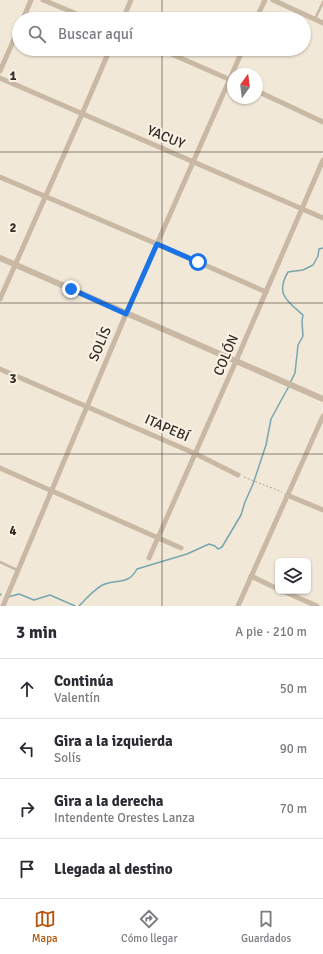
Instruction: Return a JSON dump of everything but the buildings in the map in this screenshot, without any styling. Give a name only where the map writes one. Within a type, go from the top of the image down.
[{"type":"street","points":[[26,12],[31,0]]},
{"type":"street","points":[[43,0],[72,12]]},
{"type":"street","points":[[125,12],[131,0]]},
{"type":"street","points":[[259,12],[265,0]]},
{"type":"street","points":[[272,0],[299,12]]},
{"type":"street","points":[[311,17],[323,23]]},
{"type":"street","points":[[0,71],[12,44]]},
{"type":"street","points":[[0,299],[107,56]]},
{"type":"street","points":[[176,56],[227,78]]},
{"type":"street","name":"SOLÍS","points":[[236,68],[240,56]]},
{"type":"street","name":"YACUY","points":[[0,78],[323,218]]},
{"type":"street","name":"SOLÍS","points":[[3,606],[126,314],[227,89]]},
{"type":"street","points":[[263,95],[323,122]]},
{"type":"street","name":"COLÓN","points":[[149,558],[196,454],[323,160]]},
{"type":"street","points":[[0,177],[266,292]]},
{"type":"street","points":[[0,258],[323,400]]},
{"type":"street","name":"ITAPEBÍ","points":[[0,369],[196,454],[238,475]]},
{"type":"street","points":[[238,606],[323,416]]},
{"type":"street","points":[[0,468],[181,548]]},
{"type":"street","points":[[287,494],[323,510]]},
{"type":"street","points":[[251,576],[275,588]]},
{"type":"street","points":[[291,594],[317,606]]},
{"type":"lane","points":[[315,19],[323,2]]},
{"type":"lane","points":[[0,562],[18,571]]},
{"type":"path","points":[[238,475],[287,494]]},
{"type":"waterway","points":[[290,383],[295,373],[298,345],[303,336],[303,315],[288,301],[285,296],[283,292],[284,280],[288,272],[303,270],[313,265],[318,256],[319,249],[323,248]]},
{"type":"waterway","points":[[79,606],[98,588],[105,584],[123,581],[134,574],[137,569],[187,554],[209,544],[218,549],[222,547],[241,515],[266,445],[271,419],[289,386]]},
{"type":"waterway","points":[[8,597],[19,594],[34,600],[50,595],[75,606]]},
{"type":"route","points":[[71,289],[126,314],[157,244],[198,262]]}]
